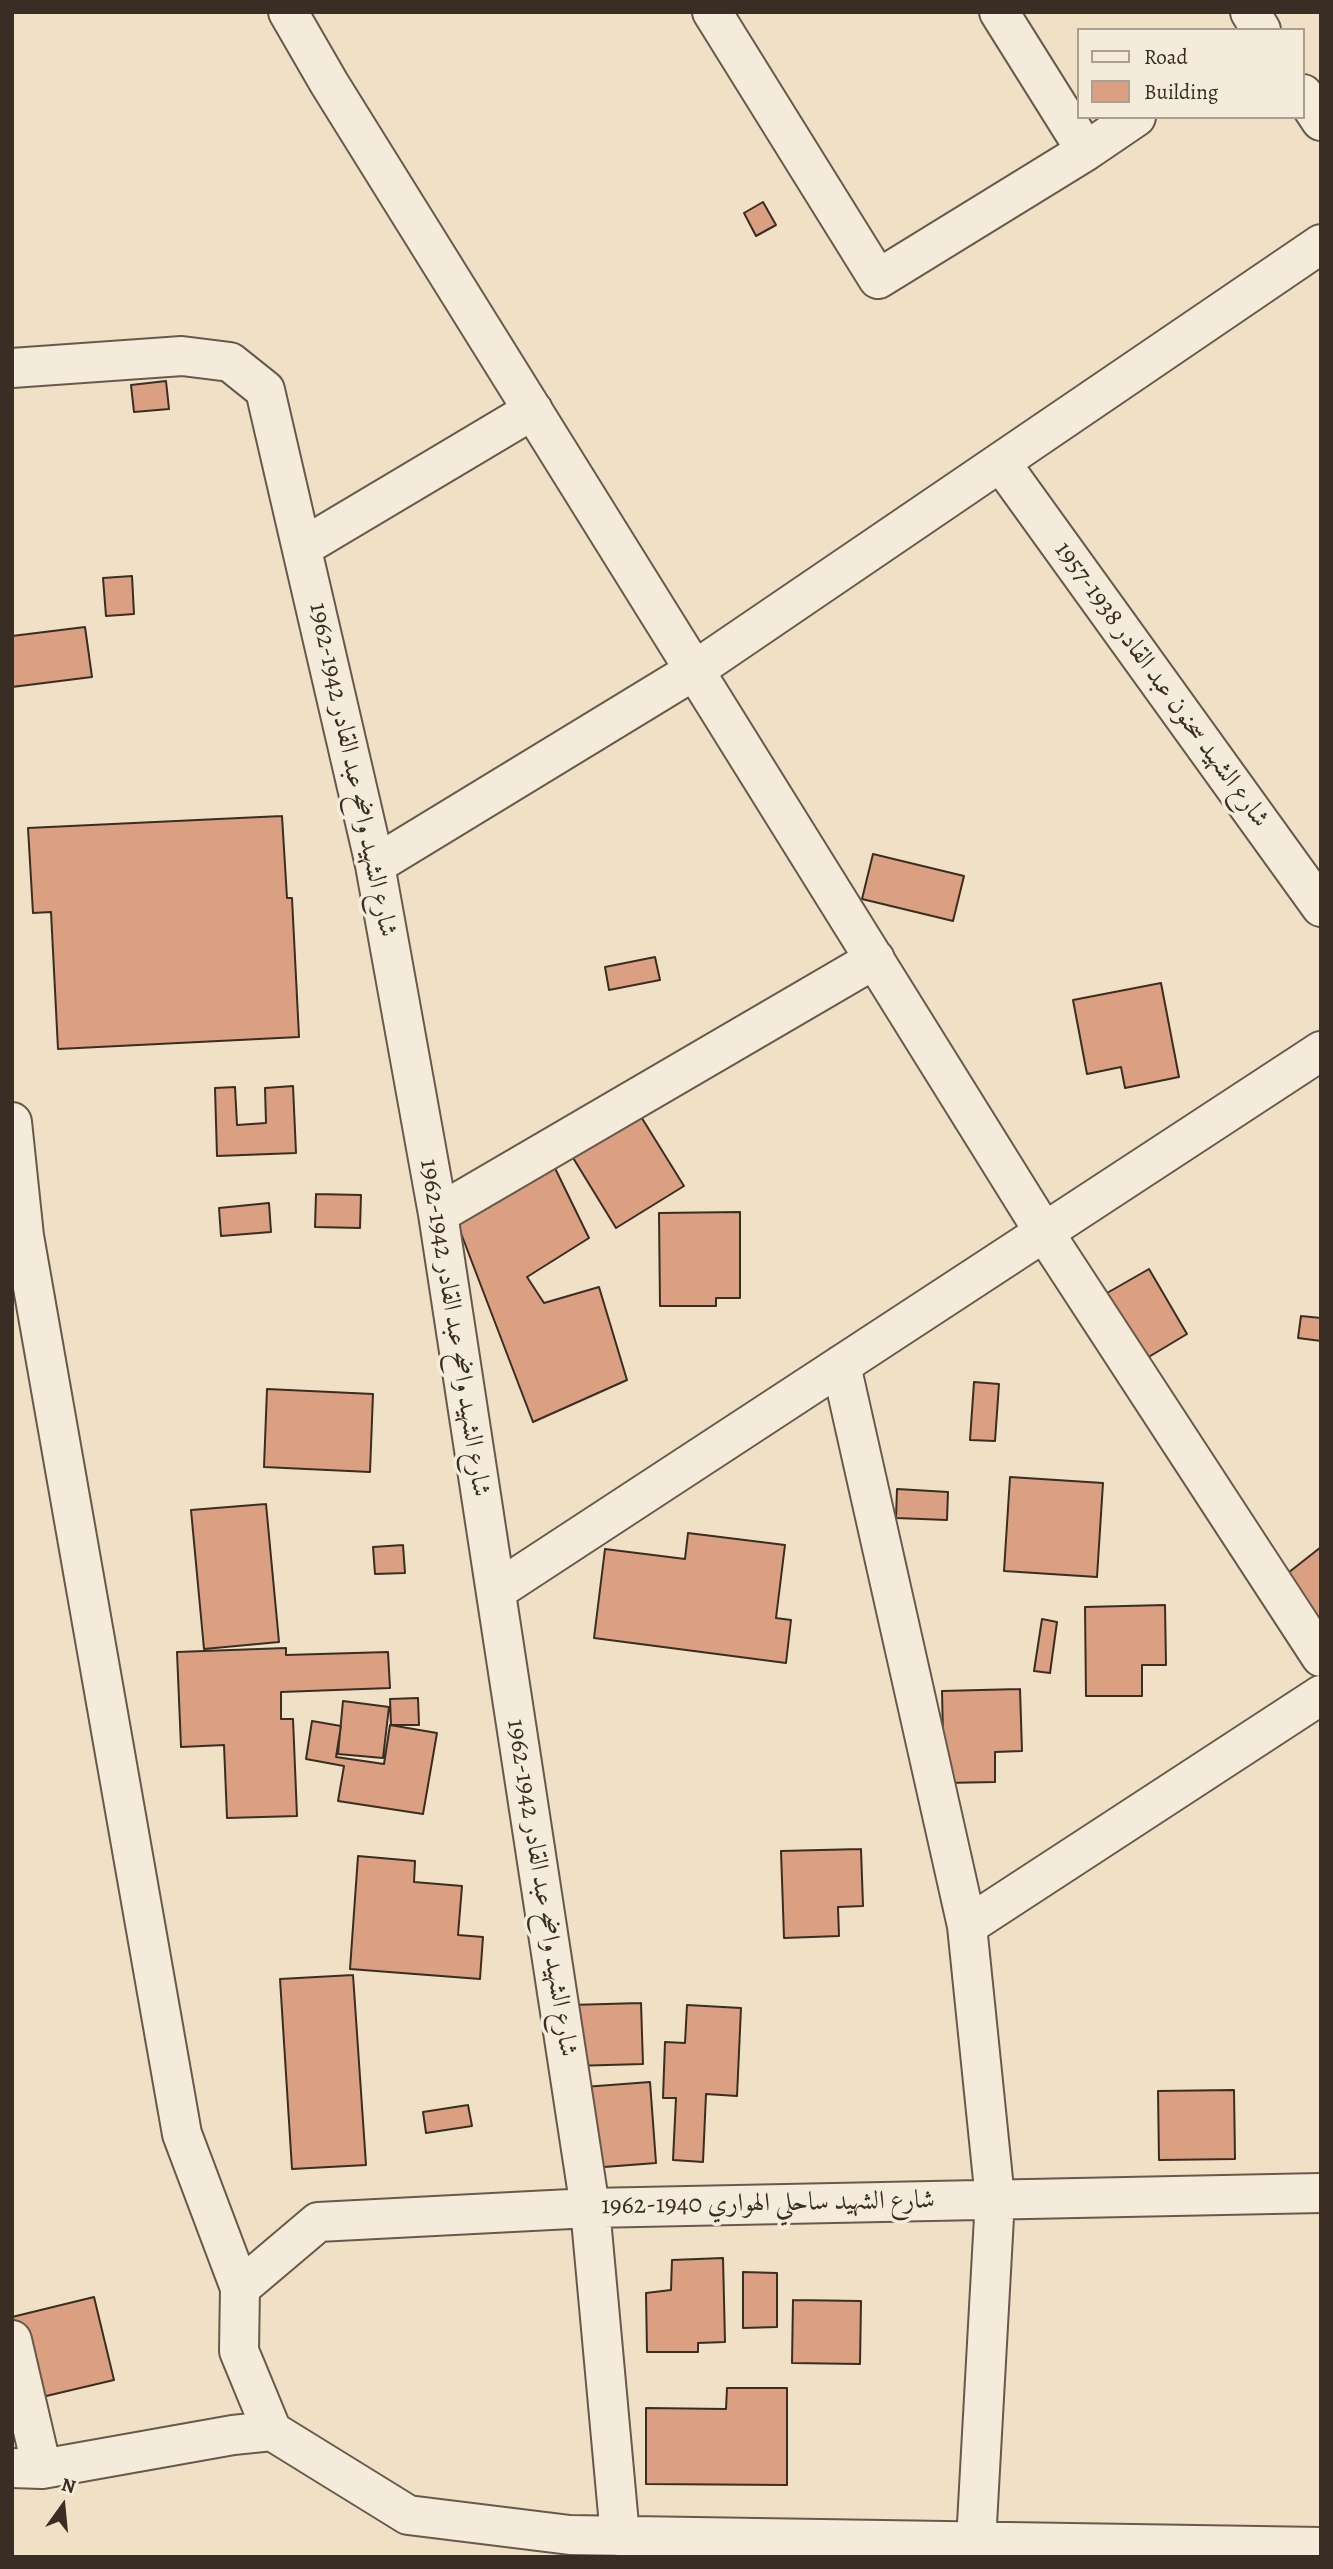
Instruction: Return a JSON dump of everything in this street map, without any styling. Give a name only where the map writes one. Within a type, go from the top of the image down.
[{"type":"street","points":[[288,12],[336,95],[1044,1232],[1321,1657]]},
{"type":"street","points":[[712,12],[878,279],[1086,151],[1133,119]]},
{"type":"street","points":[[999,12],[1086,151]]},
{"type":"street","points":[[1250,12],[1260,28]]},
{"type":"street","points":[[1305,97],[1321,121]]},
{"type":"street","points":[[375,865],[695,670],[1321,244]]},
{"type":"street","name":"شارع الشهيد واضح عبد القادر 1942-1962","points":[[12,369],[182,356],[230,362],[265,390],[375,865],[438,1214],[590,2208],[620,2536]]},
{"type":"street","points":[[303,547],[533,410]]},
{"type":"street","name":"شارع الشهيد سحنون عبد القادر 1938-1957","points":[[1001,463],[1321,907]]},
{"type":"street","points":[[438,1214],[874,959]]},
{"type":"street","points":[[496,1591],[1321,1051]]},
{"type":"street","points":[[12,1122],[26,1249],[182,2134],[240,2288],[239,2351],[272,2431],[408,2515],[570,2535],[1321,2547]]},
{"type":"street","points":[[841,1365],[967,1926],[995,2199],[976,2542]]},
{"type":"street","points":[[967,1926],[1321,1695]]},
{"type":"street","name":"شارع الشهيد ساحلي الهواري 1940-1962","points":[[240,2288],[318,2222],[590,2208],[1321,2193]]},
{"type":"street","points":[[12,2340],[27,2468],[272,2431]]},
{"type":"building","points":[[763,202],[776,225],[756,236],[744,213]]},
{"type":"building","points":[[166,381],[169,409],[134,412],[131,385]]},
{"type":"building","points":[[132,576],[134,614],[106,616],[103,578]]},
{"type":"building","points":[[85,627],[92,677],[12,687],[12,636]]},
{"type":"building","points":[[282,816],[287,898],[292,898],[299,1037],[58,1049],[51,912],[33,913],[28,828]]},
{"type":"building","points":[[873,854],[964,876],[953,921],[862,899]]},
{"type":"building","points":[[655,957],[660,980],[609,990],[605,967]]},
{"type":"building","points":[[1161,983],[1179,1077],[1125,1088],[1121,1067],[1087,1074],[1073,1000]]},
{"type":"building","points":[[293,1086],[296,1153],[217,1156],[215,1088],[235,1087],[237,1125],[266,1123],[265,1088]]},
{"type":"building","points":[[635,1107],[684,1186],[616,1228],[567,1148]]},
{"type":"building","points":[[551,1160],[589,1238],[527,1277],[544,1303],[599,1287],[627,1380],[533,1422],[454,1215]]},
{"type":"building","points":[[316,1194],[361,1195],[360,1228],[315,1227]]},
{"type":"building","points":[[269,1203],[271,1232],[221,1236],[219,1208]]},
{"type":"building","points":[[740,1212],[740,1298],[716,1298],[716,1306],[660,1306],[659,1213]]},
{"type":"building","points":[[1149,1269],[1187,1334],[1132,1367],[1093,1301]]},
{"type":"building","points":[[1301,1316],[1321,1318],[1321,1341],[1298,1338]]},
{"type":"building","points":[[974,1382],[999,1384],[995,1441],[970,1440]]},
{"type":"building","points":[[267,1389],[373,1394],[370,1472],[264,1467]]},
{"type":"building","points":[[1010,1477],[1103,1483],[1097,1577],[1004,1571]]},
{"type":"building","points":[[897,1489],[948,1492],[947,1520],[896,1518]]},
{"type":"building","points":[[266,1504],[279,1642],[204,1649],[191,1510]]},
{"type":"building","points":[[688,1533],[785,1545],[776,1618],[791,1620],[786,1663],[594,1638],[605,1549],[685,1559]]},
{"type":"building","points":[[403,1545],[405,1573],[375,1574],[373,1547]]},
{"type":"building","points":[[1321,1547],[1321,1634],[1279,1580]]},
{"type":"building","points":[[1165,1605],[1166,1665],[1142,1665],[1142,1696],[1086,1696],[1085,1607]]},
{"type":"building","points":[[1042,1619],[1057,1622],[1050,1673],[1034,1671]]},
{"type":"building","points":[[286,1648],[286,1655],[388,1652],[390,1688],[281,1692],[281,1719],[293,1719],[297,1816],[227,1818],[224,1745],[181,1747],[177,1652]]},
{"type":"building","points":[[1020,1689],[1022,1751],[995,1752],[995,1782],[944,1783],[942,1691]]},
{"type":"building","points":[[418,1698],[419,1725],[391,1725],[390,1699]]},
{"type":"building","points":[[343,1701],[389,1707],[383,1758],[338,1754]]},
{"type":"building","points":[[312,1721],[341,1726],[336,1757],[384,1764],[390,1725],[437,1733],[423,1814],[338,1801],[344,1766],[306,1759]]},
{"type":"building","points":[[861,1849],[863,1906],[838,1907],[839,1936],[784,1938],[781,1851]]},
{"type":"building","points":[[358,1856],[415,1861],[414,1882],[462,1886],[458,1935],[483,1937],[480,1979],[350,1969]]},
{"type":"building","points":[[353,1975],[366,2165],[292,2169],[280,1979]]},
{"type":"building","points":[[641,2003],[643,2064],[572,2066],[570,2005]]},
{"type":"building","points":[[687,2005],[741,2008],[737,2096],[706,2094],[703,2162],[673,2160],[676,2098],[663,2098],[665,2042],[685,2043]]},
{"type":"building","points":[[650,2082],[656,2163],[591,2168],[584,2087]]},
{"type":"building","points":[[1234,2090],[1235,2159],[1159,2160],[1158,2091]]},
{"type":"building","points":[[468,2105],[472,2126],[426,2133],[423,2112]]},
{"type":"building","points":[[723,2258],[725,2342],[698,2343],[698,2352],[647,2352],[646,2293],[671,2290],[672,2260]]},
{"type":"building","points":[[743,2272],[777,2273],[777,2327],[743,2328]]},
{"type":"building","points":[[94,2297],[114,2380],[25,2401],[12,2349],[12,2317]]},
{"type":"building","points":[[793,2300],[861,2301],[860,2364],[792,2363]]},
{"type":"building","points":[[727,2388],[787,2388],[787,2485],[646,2484],[646,2408],[726,2409]]}]
